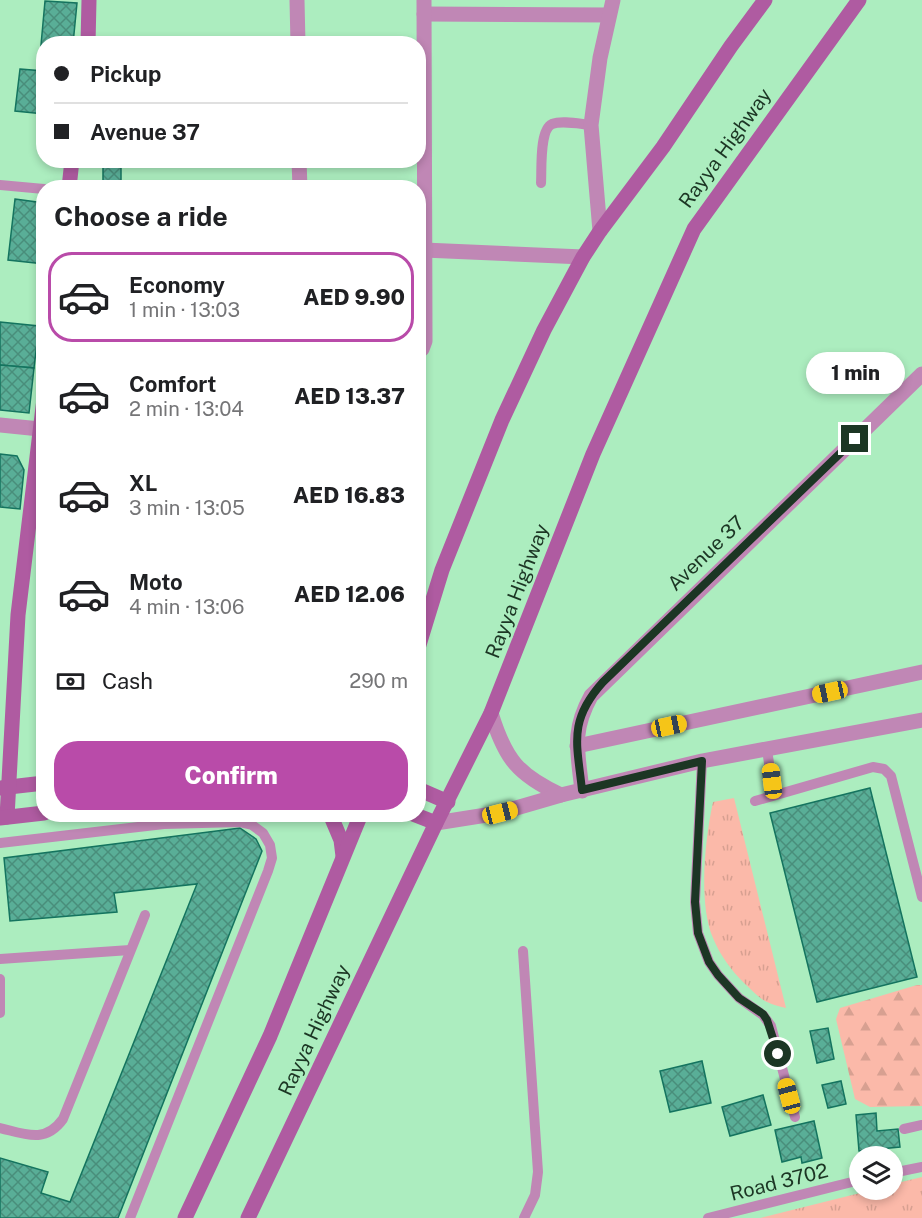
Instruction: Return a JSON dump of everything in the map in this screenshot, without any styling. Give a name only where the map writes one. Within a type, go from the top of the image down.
[{"type":"main road","points":[[88,36],[89,0]]},
{"type":"main road","points":[[426,622],[442,570],[502,420],[544,330],[583,257],[765,0]]},
{"type":"main road","name":"Rayya Highway","points":[[248,1218],[436,823],[491,713],[593,454],[694,229],[858,0]]},
{"type":"main road","points":[[36,463],[18,615],[3,817],[36,814]]},
{"type":"main road","points":[[4,788],[36,784]]},
{"type":"main road","points":[[426,792],[448,802]]},
{"type":"main road","points":[[426,819],[436,823]]},
{"type":"main road","points":[[333,822],[341,840],[343,856]]},
{"type":"main road","name":"Rayya Highway","points":[[185,1218],[270,1036],[358,822]]},
{"type":"street","points":[[297,0],[298,36]]},
{"type":"street","points":[[423,36],[424,7],[611,7],[600,58],[591,125],[600,231]]},
{"type":"street","points":[[426,250],[583,257]]},
{"type":"street","name":"Avenue 37","points":[[582,790],[577,730],[580,714],[591,696],[922,374]]},
{"type":"street","points":[[0,425],[36,429]]},
{"type":"street","points":[[577,746],[922,672]]},
{"type":"street","points":[[491,713],[500,741],[515,764],[536,783],[561,795]]},
{"type":"street","points":[[436,823],[500,813],[561,795],[702,761],[922,720]]},
{"type":"lane","points":[[541,183],[544,136],[547,127],[556,123],[591,125]]},
{"type":"lane","points":[[0,185],[36,188]]},
{"type":"lane","points":[[768,750],[774,795]]},
{"type":"lane","points":[[702,761],[695,902],[698,933],[709,962],[718,975],[739,998],[763,1014],[771,1026],[795,1117]]},
{"type":"lane","points":[[755,801],[873,767],[884,769],[891,777],[922,897]]},
{"type":"lane","points":[[0,843],[164,824],[228,822],[252,825],[263,833],[270,845],[272,858],[268,871],[130,1218]]},
{"type":"lane","points":[[0,1128],[37,1136],[45,1134],[63,1119],[145,915]]},
{"type":"lane","points":[[0,959],[130,950]]},
{"type":"lane","points":[[523,951],[538,1172],[535,1195],[524,1218]]},
{"type":"lane","points":[[0,979],[0,1013]]},
{"type":"lane","points":[[904,1129],[922,1125]]},
{"type":"lane","points":[[903,1171],[922,1167]]},
{"type":"lane","name":"Road 3702","points":[[708,1218],[849,1183]]},
{"type":"green space","points":[[734,798],[786,1008],[763,1000],[739,978],[719,950],[708,924],[704,871],[713,802]]},
{"type":"green space","points":[[922,985],[922,1106],[870,1107],[855,1099],[836,1019],[840,1008]]},
{"type":"green space","points":[[922,1177],[922,1218],[760,1218],[849,1196],[849,1200],[903,1200],[903,1182]]},
{"type":"building","points":[[45,1],[77,3],[74,36],[42,36]]},
{"type":"building","points":[[20,69],[36,70],[36,113],[15,111]]},
{"type":"building","points":[[103,168],[121,168],[121,180],[103,180]]},
{"type":"building","points":[[15,199],[36,202],[36,263],[8,260]]},
{"type":"building","points":[[0,322],[36,326],[34,368],[0,365]]},
{"type":"building","points":[[0,365],[34,368],[29,413],[0,410]]},
{"type":"building","points":[[0,454],[17,456],[24,470],[20,509],[0,507]]},
{"type":"building","points":[[870,788],[917,977],[817,1002],[770,813]]},
{"type":"building","points":[[240,828],[256,839],[262,851],[118,1218],[0,1218],[0,1158],[48,1172],[41,1193],[70,1202],[197,884],[114,893],[117,912],[10,921],[4,858]]},
{"type":"building","points":[[828,1028],[834,1059],[817,1063],[810,1031]]},
{"type":"building","points":[[702,1061],[711,1103],[670,1112],[660,1071]]},
{"type":"building","points":[[841,1081],[846,1104],[828,1108],[822,1085]]},
{"type":"building","points":[[763,1095],[771,1125],[730,1136],[722,1107]]},
{"type":"building","points":[[876,1113],[877,1131],[898,1129],[900,1146],[859,1146],[856,1115]]},
{"type":"building","points":[[814,1121],[822,1158],[802,1163],[801,1157],[782,1162],[775,1130]]},
{"type":"route","points":[[778,1054],[771,1026],[763,1014],[739,998],[718,975],[709,962],[698,933],[695,902],[702,761],[582,790],[577,730],[580,714],[603,682],[855,439]]}]
